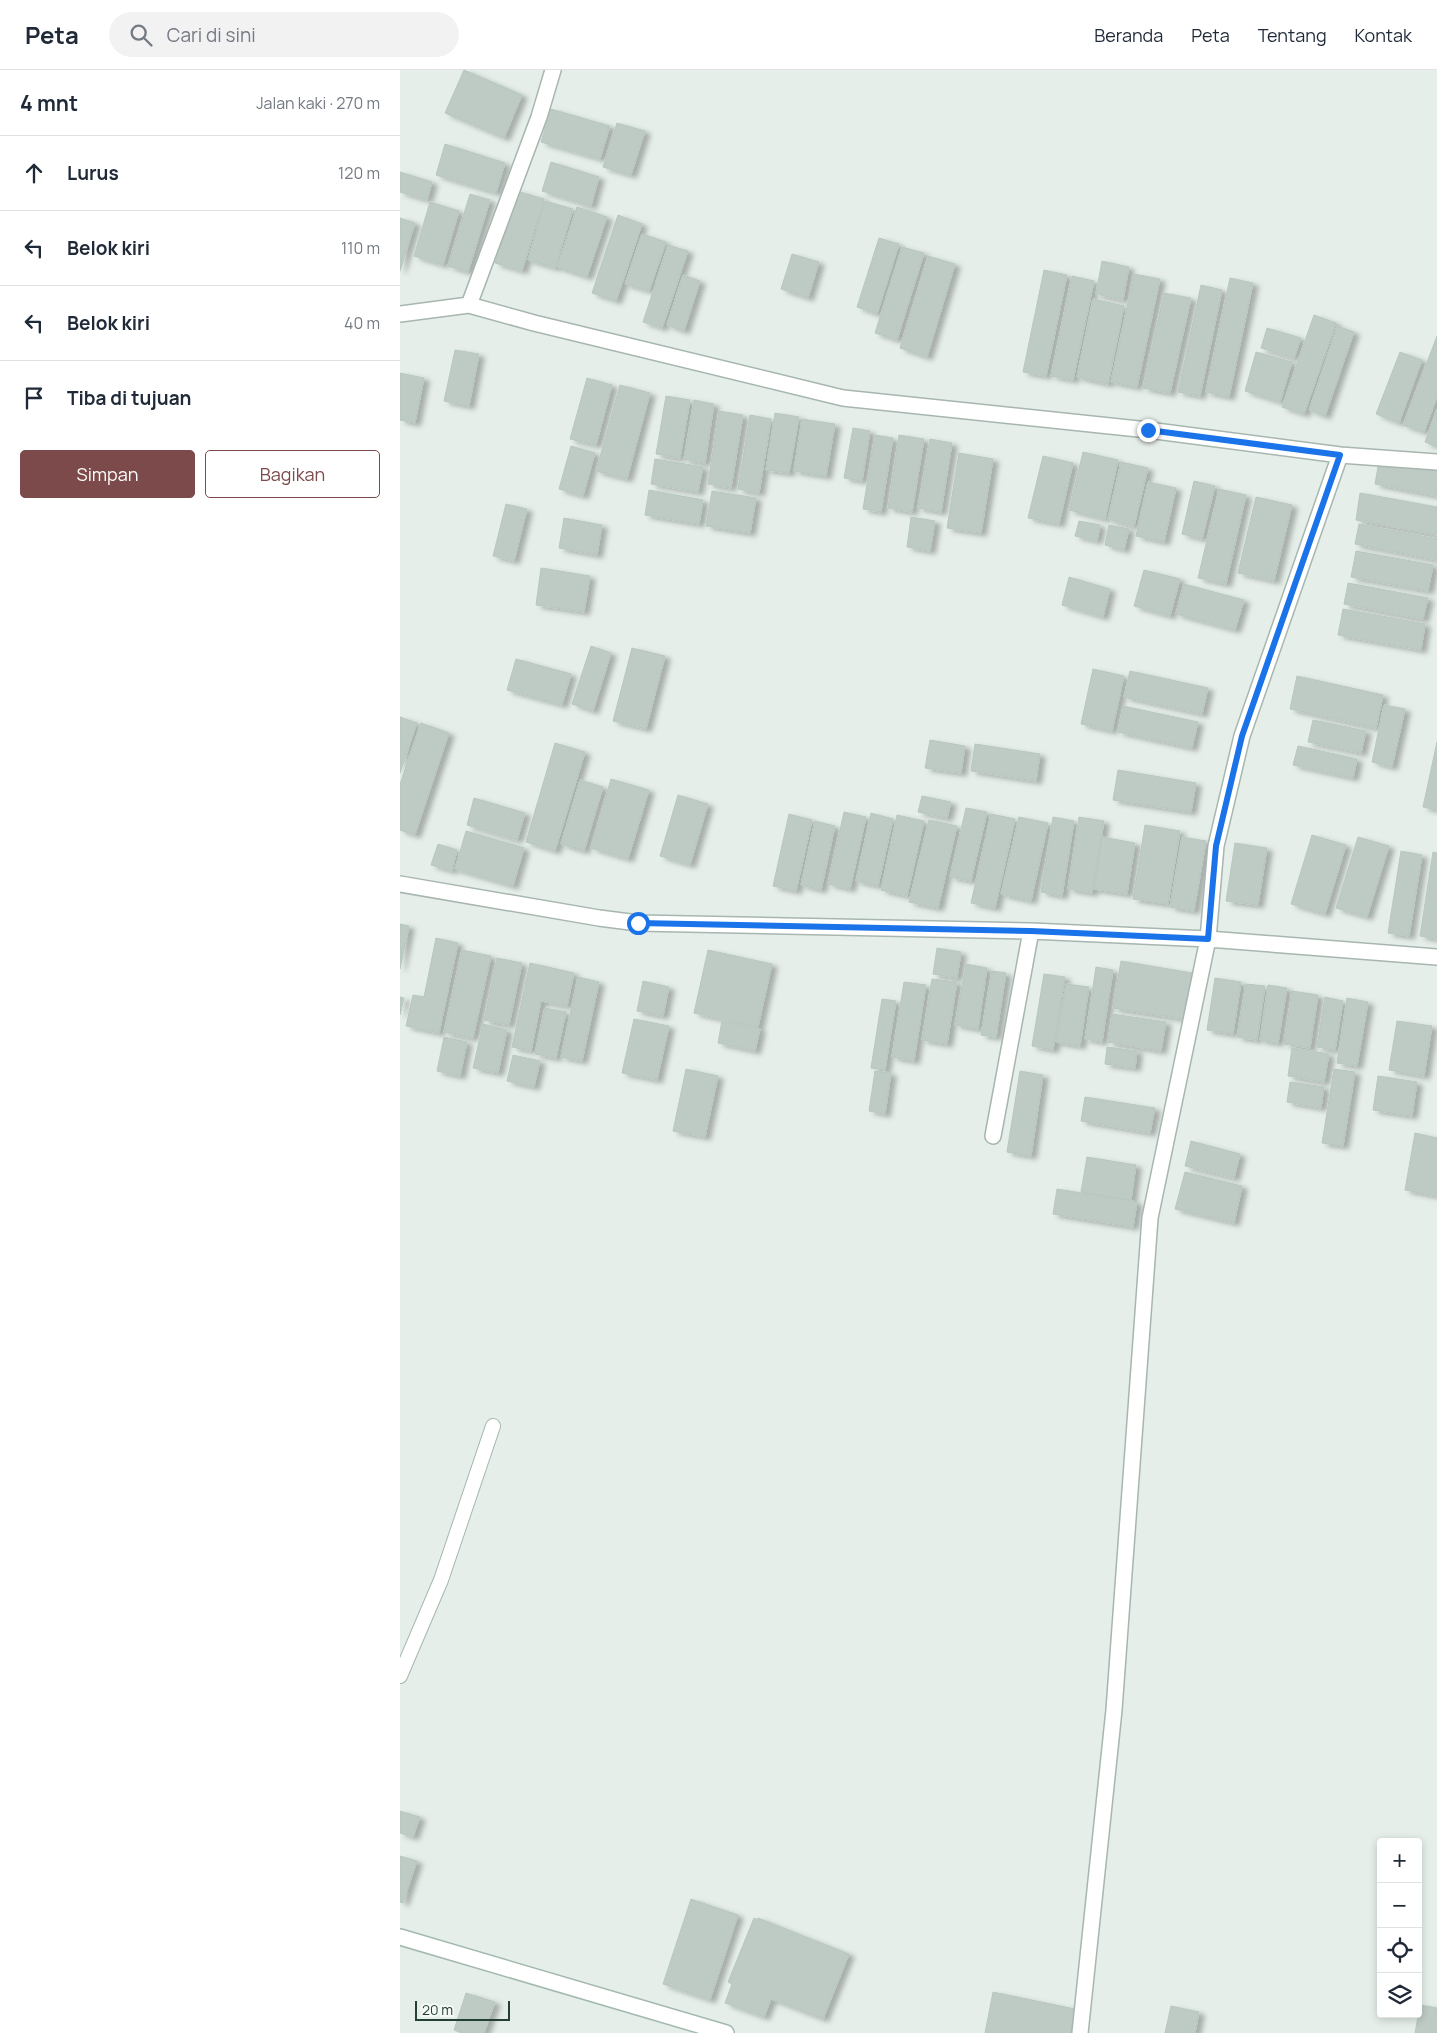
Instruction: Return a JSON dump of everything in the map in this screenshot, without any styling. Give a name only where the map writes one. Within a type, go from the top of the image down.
[{"type":"street","points":[[468,304],[539,117],[553,70]]},
{"type":"street","points":[[400,314],[468,304],[543,325],[843,398],[1148,430],[1340,455],[1437,462]]},
{"type":"street","points":[[1080,2033],[1114,1710],[1150,1218],[1208,939],[1216,846],[1242,736],[1340,455]]},
{"type":"street","points":[[400,884],[638,923],[1031,931],[1208,939],[1437,958]]},
{"type":"street","points":[[993,1136],[1031,931]]},
{"type":"street","points":[[400,1937],[726,2033]]},
{"type":"lane","points":[[400,1676],[441,1580],[493,1426]]},
{"type":"building","points":[[464,70],[522,95],[504,138],[445,113]]},
{"type":"building","points":[[551,109],[610,126],[600,159],[541,142]]},
{"type":"building","points":[[617,123],[645,131],[631,175],[603,167]]},
{"type":"building","points":[[445,144],[505,163],[496,193],[436,175]]},
{"type":"building","points":[[551,162],[599,177],[591,206],[542,191]]},
{"type":"building","points":[[400,172],[432,182],[427,200],[400,192]]},
{"type":"building","points":[[517,191],[544,199],[522,271],[495,263]]},
{"type":"building","points":[[470,194],[490,200],[468,272],[448,266]]},
{"type":"building","points":[[545,201],[573,209],[555,268],[528,260]]},
{"type":"building","points":[[430,202],[459,211],[443,265],[414,256]]},
{"type":"building","points":[[577,207],[607,217],[587,277],[557,267]]},
{"type":"building","points":[[618,215],[642,224],[616,301],[592,293]]},
{"type":"building","points":[[400,218],[415,223],[400,271]]},
{"type":"building","points":[[642,234],[666,242],[649,291],[625,284]]},
{"type":"building","points":[[879,238],[899,244],[877,314],[857,307]]},
{"type":"building","points":[[668,245],[688,251],[662,328],[643,322]]},
{"type":"building","points":[[902,247],[924,253],[897,340],[875,333]]},
{"type":"building","points":[[792,254],[819,262],[808,298],[781,289]]},
{"type":"building","points":[[928,256],[955,264],[927,357],[900,348]]},
{"type":"building","points":[[1102,261],[1129,267],[1123,300],[1096,294]]},
{"type":"building","points":[[1044,270],[1067,275],[1046,376],[1023,372]]},
{"type":"building","points":[[1134,274],[1160,279],[1137,387],[1111,382]]},
{"type":"building","points":[[683,275],[700,281],[684,331],[667,325]]},
{"type":"building","points":[[1072,276],[1094,281],[1073,380],[1051,376]]},
{"type":"building","points":[[1230,278],[1253,283],[1229,397],[1206,392]]},
{"type":"building","points":[[1201,285],[1222,290],[1200,396],[1178,392]]},
{"type":"building","points":[[1164,293],[1191,298],[1170,393],[1143,388]]},
{"type":"building","points":[[1093,299],[1124,306],[1108,384],[1077,377]]},
{"type":"building","points":[[1314,315],[1336,323],[1304,414],[1282,407]]},
{"type":"building","points":[[1337,326],[1354,332],[1325,416],[1309,410]]},
{"type":"building","points":[[1267,328],[1301,338],[1294,358],[1261,348]]},
{"type":"building","points":[[1437,336],[1437,397],[1424,432],[1403,425]]},
{"type":"building","points":[[455,350],[479,354],[469,406],[444,401]]},
{"type":"building","points":[[1256,352],[1292,362],[1280,402],[1245,391]]},
{"type":"building","points":[[1400,352],[1422,360],[1399,423],[1376,414]]},
{"type":"building","points":[[400,373],[424,378],[415,423],[400,420]]},
{"type":"building","points":[[587,378],[612,385],[596,445],[570,439]]},
{"type":"building","points":[[620,385],[650,393],[627,479],[596,471]]},
{"type":"building","points":[[666,396],[690,400],[680,458],[656,454]]},
{"type":"building","points":[[694,400],[714,404],[705,463],[684,459]]},
{"type":"building","points":[[1437,409],[1437,447],[1425,442]]},
{"type":"building","points":[[719,411],[743,415],[731,488],[708,484]]},
{"type":"building","points":[[775,413],[799,417],[789,473],[766,470]]},
{"type":"building","points":[[750,415],[771,419],[759,493],[738,489]]},
{"type":"building","points":[[802,419],[835,424],[826,476],[794,471]]},
{"type":"building","points":[[853,428],[870,431],[862,481],[844,478]]},
{"type":"building","points":[[875,435],[893,438],[881,512],[863,509]]},
{"type":"building","points":[[899,435],[924,439],[912,512],[888,508]]},
{"type":"building","points":[[930,439],[952,443],[941,512],[918,508]]},
{"type":"building","points":[[571,446],[595,453],[583,496],[559,489]]},
{"type":"building","points":[[1083,452],[1118,460],[1105,519],[1069,510]]},
{"type":"building","points":[[959,453],[993,459],[981,533],[947,528]]},
{"type":"building","points":[[1043,456],[1073,463],[1059,524],[1028,518]]},
{"type":"building","points":[[655,459],[703,467],[698,492],[651,484]]},
{"type":"building","points":[[1379,461],[1437,471],[1437,496],[1375,484]]},
{"type":"building","points":[[1121,462],[1148,468],[1134,526],[1108,519]]},
{"type":"building","points":[[1194,481],[1215,486],[1202,539],[1182,534]]},
{"type":"building","points":[[1148,482],[1176,488],[1164,542],[1136,536]]},
{"type":"building","points":[[1219,489],[1246,495],[1226,584],[1198,578]]},
{"type":"building","points":[[649,490],[703,500],[699,524],[645,515]]},
{"type":"building","points":[[712,491],[756,498],[750,533],[706,526]]},
{"type":"building","points":[[1360,493],[1437,507],[1437,535],[1356,520]]},
{"type":"building","points":[[1256,497],[1292,505],[1274,581],[1238,573]]},
{"type":"building","points":[[506,504],[527,509],[514,561],[493,556]]},
{"type":"building","points":[[911,517],[935,521],[930,551],[907,547]]},
{"type":"building","points":[[564,518],[602,525],[597,555],[559,548]]},
{"type":"building","points":[[1079,521],[1100,525],[1097,541],[1075,536]]},
{"type":"building","points":[[1359,524],[1437,539],[1437,560],[1355,544]]},
{"type":"building","points":[[1109,525],[1129,529],[1124,550],[1105,545]]},
{"type":"building","points":[[1356,551],[1433,565],[1428,591],[1351,577]]},
{"type":"building","points":[[541,568],[590,576],[584,612],[536,605]]},
{"type":"building","points":[[1144,570],[1180,579],[1170,616],[1134,606]]},
{"type":"building","points":[[1069,577],[1110,589],[1103,617],[1062,605]]},
{"type":"building","points":[[1348,583],[1428,598],[1423,619],[1344,604]]},
{"type":"building","points":[[1184,584],[1244,600],[1235,630],[1176,614]]},
{"type":"building","points":[[1343,609],[1425,624],[1421,650],[1338,635]]},
{"type":"building","points":[[591,646],[611,653],[593,711],[572,704]]},
{"type":"building","points":[[632,648],[665,656],[646,729],[613,721]]},
{"type":"building","points":[[516,659],[571,674],[562,705],[507,690]]},
{"type":"building","points":[[1093,669],[1124,676],[1112,731],[1081,724]]},
{"type":"building","points":[[1130,671],[1208,688],[1202,714],[1124,697]]},
{"type":"building","points":[[1297,676],[1383,695],[1376,728],[1290,709]]},
{"type":"building","points":[[1384,705],[1405,709],[1392,767],[1372,762]]},
{"type":"building","points":[[1123,706],[1198,722],[1192,748],[1118,732]]},
{"type":"building","points":[[400,717],[417,723],[400,773]]},
{"type":"building","points":[[1313,720],[1366,731],[1361,753],[1308,742]]},
{"type":"building","points":[[421,723],[449,733],[415,835],[400,830],[400,784]]},
{"type":"building","points":[[930,740],[965,746],[961,773],[925,768]]},
{"type":"building","points":[[1437,742],[1437,810],[1423,807]]},
{"type":"building","points":[[555,743],[585,752],[555,851],[526,842]]},
{"type":"building","points":[[975,744],[1040,754],[1036,781],[971,771]]},
{"type":"building","points":[[1298,746],[1357,759],[1353,778],[1293,765]]},
{"type":"building","points":[[1118,770],[1196,783],[1191,812],[1113,800]]},
{"type":"building","points":[[611,779],[649,790],[628,859],[591,848]]},
{"type":"building","points":[[580,780],[603,787],[584,851],[561,844]]},
{"type":"building","points":[[678,795],[708,804],[690,865],[660,856]]},
{"type":"building","points":[[922,796],[951,802],[947,818],[918,812]]},
{"type":"building","points":[[474,798],[525,813],[517,840],[467,825]]},
{"type":"building","points":[[966,808],[987,812],[971,881],[950,877]]},
{"type":"building","points":[[844,812],[866,817],[850,889],[828,884]]},
{"type":"building","points":[[871,813],[893,819],[878,886],[856,881]]},
{"type":"building","points":[[789,814],[812,820],[796,891],[773,886]]},
{"type":"building","points":[[991,814],[1015,819],[995,908],[971,903]]},
{"type":"building","points":[[897,815],[924,821],[907,896],[881,890]]},
{"type":"building","points":[[1019,817],[1048,823],[1031,901],[1001,894]]},
{"type":"building","points":[[1053,817],[1074,821],[1062,896],[1041,892]]},
{"type":"building","points":[[1079,817],[1104,821],[1092,893],[1068,889]]},
{"type":"building","points":[[929,820],[957,826],[938,908],[909,902]]},
{"type":"building","points":[[815,821],[835,826],[821,890],[801,885]]},
{"type":"building","points":[[1145,825],[1180,831],[1168,904],[1133,899]]},
{"type":"building","points":[[466,831],[524,848],[513,886],[455,869]]},
{"type":"building","points":[[1312,835],[1346,845],[1325,914],[1291,904]]},
{"type":"building","points":[[1102,837],[1135,843],[1127,894],[1094,889]]},
{"type":"building","points":[[1182,837],[1206,841],[1194,911],[1170,907]]},
{"type":"building","points":[[1358,837],[1389,846],[1367,917],[1336,908]]},
{"type":"building","points":[[1235,843],[1267,848],[1258,905],[1226,901]]},
{"type":"building","points":[[438,844],[457,850],[452,871],[431,865]]},
{"type":"building","points":[[1401,851],[1422,855],[1409,936],[1388,933]]},
{"type":"building","points":[[1433,852],[1437,853],[1437,939],[1420,936]]},
{"type":"building","points":[[400,924],[409,926],[400,969]]},
{"type":"building","points":[[436,938],[458,943],[439,1033],[406,1026],[413,995],[424,997]]},
{"type":"building","points":[[937,948],[961,952],[957,978],[933,974]]},
{"type":"building","points":[[462,950],[491,956],[473,1038],[444,1032]]},
{"type":"building","points":[[708,950],[772,964],[758,1027],[694,1013]]},
{"type":"building","points":[[497,958],[522,963],[509,1025],[484,1020]]},
{"type":"building","points":[[1121,961],[1192,973],[1184,1019],[1113,1008]]},
{"type":"building","points":[[530,963],[574,973],[567,1006],[541,1001],[531,1051],[512,1047]]},
{"type":"building","points":[[966,964],[987,968],[978,1029],[955,1025]]},
{"type":"building","points":[[1096,967],[1113,970],[1102,1042],[1085,1039]]},
{"type":"building","points":[[992,971],[1006,973],[996,1037],[981,1035]]},
{"type":"building","points":[[1044,974],[1065,977],[1053,1050],[1032,1046]]},
{"type":"building","points":[[578,977],[599,982],[582,1061],[561,1057]]},
{"type":"building","points":[[1215,978],[1241,982],[1233,1034],[1207,1030]]},
{"type":"building","points":[[932,979],[957,982],[947,1044],[922,1040]]},
{"type":"building","points":[[643,981],[669,987],[663,1016],[637,1011]]},
{"type":"building","points":[[904,982],[926,985],[914,1061],[892,1057]]},
{"type":"building","points":[[1066,984],[1089,987],[1080,1046],[1056,1042]]},
{"type":"building","points":[[1246,984],[1265,986],[1257,1040],[1237,1037]]},
{"type":"building","points":[[1268,985],[1287,988],[1278,1043],[1260,1040]]},
{"type":"building","points":[[1292,991],[1318,995],[1310,1048],[1284,1044]]},
{"type":"building","points":[[400,997],[404,998],[400,1015]]},
{"type":"building","points":[[1325,997],[1343,1001],[1335,1050],[1317,1047]]},
{"type":"building","points":[[1347,998],[1368,1002],[1357,1066],[1337,1063]]},
{"type":"building","points":[[882,999],[896,1001],[885,1070],[871,1068]]},
{"type":"building","points":[[545,1008],[566,1012],[556,1058],[535,1054]]},
{"type":"building","points":[[1112,1014],[1166,1022],[1161,1051],[1108,1042]]},
{"type":"building","points":[[634,1019],[669,1026],[657,1080],[622,1073]]},
{"type":"building","points":[[722,1021],[760,1029],[755,1051],[718,1043]]},
{"type":"building","points":[[1397,1021],[1432,1026],[1424,1076],[1389,1070]]},
{"type":"building","points":[[483,1024],[507,1030],[498,1073],[473,1068]]},
{"type":"building","points":[[444,1037],[467,1042],[460,1076],[437,1071]]},
{"type":"building","points":[[1107,1047],[1137,1051],[1135,1068],[1105,1064]]},
{"type":"building","points":[[1292,1048],[1329,1054],[1324,1082],[1288,1076]]},
{"type":"building","points":[[513,1055],[540,1061],[534,1087],[507,1081]]},
{"type":"building","points":[[686,1069],[718,1076],[705,1137],[673,1131]]},
{"type":"building","points":[[1334,1069],[1355,1072],[1343,1146],[1322,1143]]},
{"type":"building","points":[[875,1071],[891,1073],[885,1114],[869,1111]]},
{"type":"building","points":[[1020,1071],[1043,1075],[1031,1156],[1007,1152]]},
{"type":"building","points":[[1378,1076],[1417,1082],[1412,1116],[1373,1110]]},
{"type":"building","points":[[1290,1082],[1324,1087],[1321,1108],[1287,1102]]},
{"type":"building","points":[[1085,1097],[1155,1108],[1150,1133],[1081,1121]]},
{"type":"building","points":[[1415,1133],[1437,1138],[1437,1196],[1405,1190]]},
{"type":"building","points":[[1191,1141],[1240,1154],[1234,1178],[1185,1166]]},
{"type":"building","points":[[1087,1157],[1136,1165],[1131,1200],[1081,1192]]},
{"type":"building","points":[[1185,1172],[1242,1186],[1234,1223],[1175,1209]]},
{"type":"building","points":[[1057,1189],[1137,1202],[1133,1227],[1053,1214]]},
{"type":"building","points":[[400,1811],[420,1817],[413,1837],[400,1833]]},
{"type":"building","points":[[400,1856],[417,1861],[403,1903],[400,1902]]},
{"type":"building","points":[[691,1899],[738,1915],[710,2000],[663,1984]]},
{"type":"building","points":[[754,1918],[849,1954],[823,2019],[771,1999],[764,2017],[725,2003],[732,1984],[728,1982]]},
{"type":"building","points":[[993,1992],[1075,2009],[1070,2033],[985,2033]]},
{"type":"building","points":[[466,1993],[495,2002],[484,2033],[462,2033],[454,2030]]},
{"type":"building","points":[[1422,2005],[1437,2008],[1437,2033],[1415,2033],[1418,2018],[1422,2018]]},
{"type":"building","points":[[1171,2006],[1199,2012],[1195,2033],[1165,2033]]},
{"type":"route","points":[[638,923],[1031,931],[1208,939],[1216,846],[1242,736],[1340,455],[1148,430]]}]
